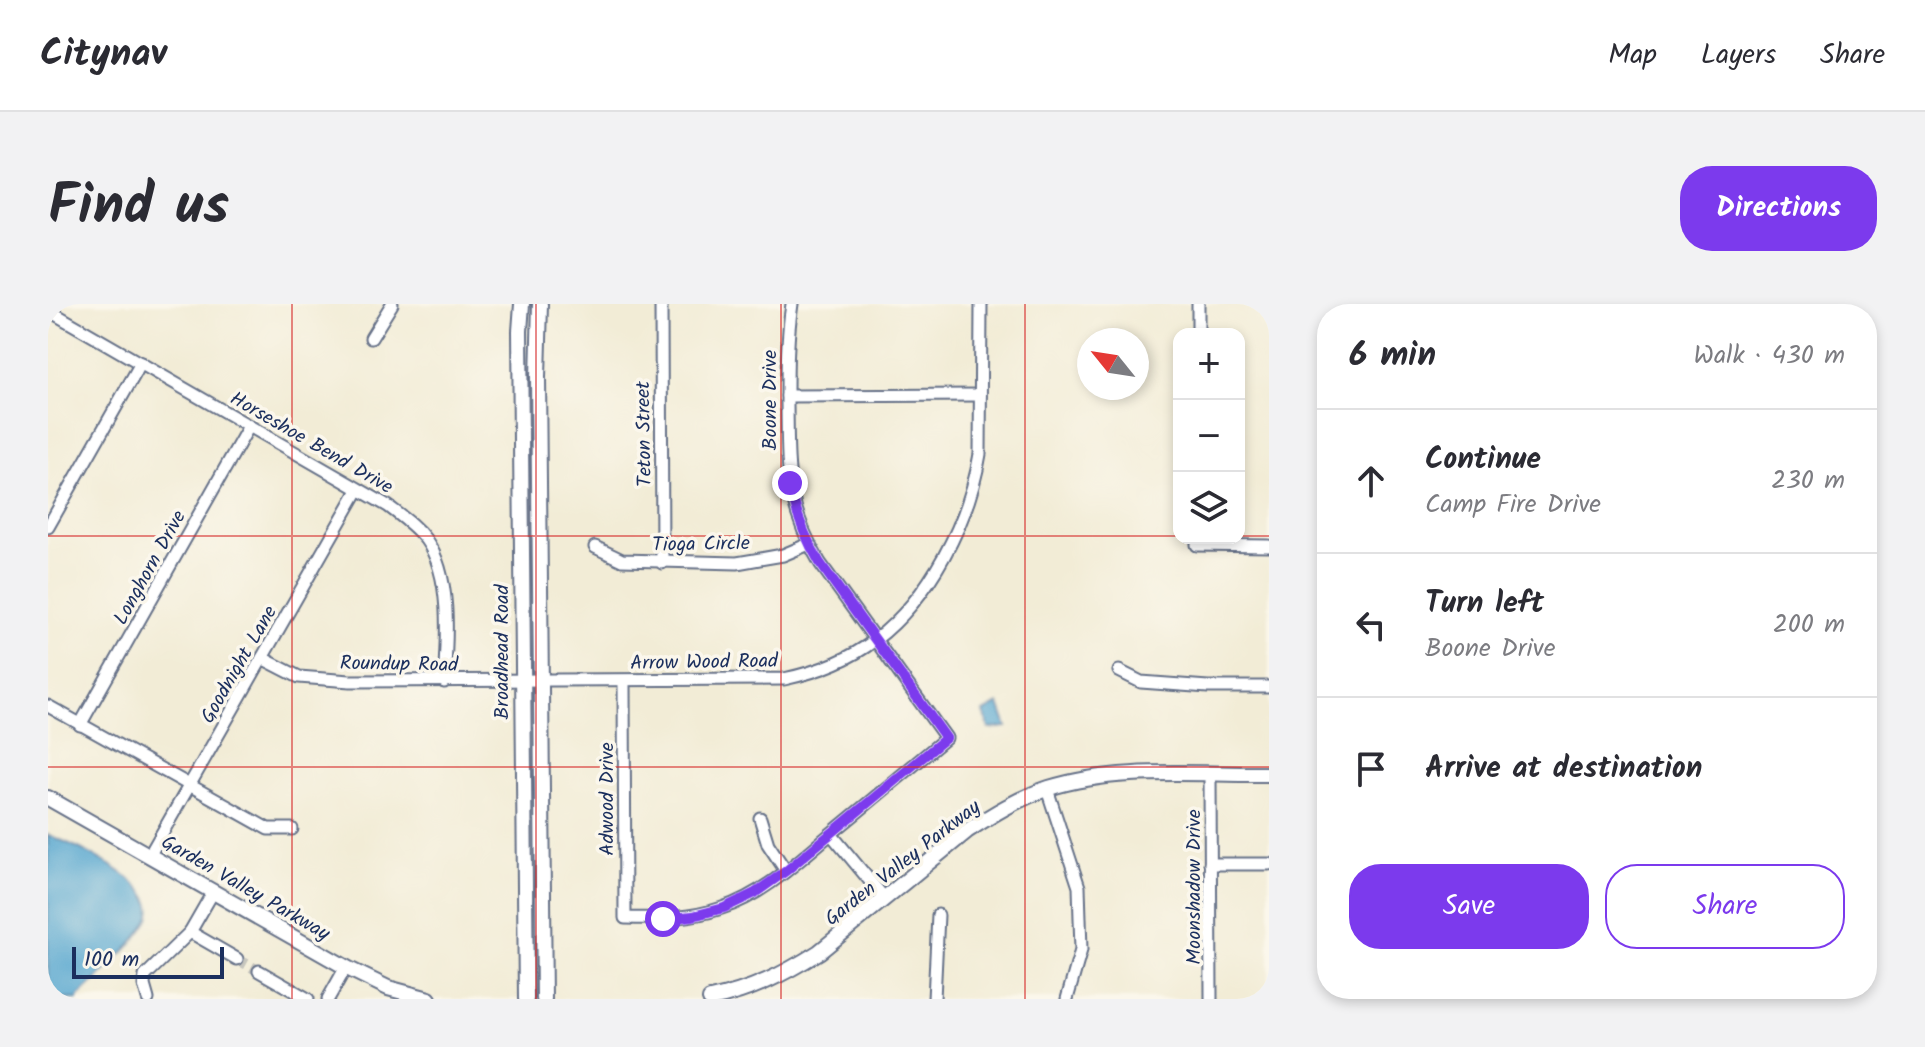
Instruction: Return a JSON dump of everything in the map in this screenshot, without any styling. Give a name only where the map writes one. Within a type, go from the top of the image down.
[{"type":"street","points":[[371,338],[392,304]]},
{"type":"street","name":"Broadhead Road","points":[[522,304],[521,682],[526,999]]},
{"type":"street","name":"Broadhead Road","points":[[540,304],[538,377],[544,999]]},
{"type":"street","name":"Teton Street","points":[[661,304],[662,563]]},
{"type":"street","name":"Boone Drive","points":[[792,304],[787,334],[786,460],[795,509],[809,544],[946,738],[831,834]]},
{"type":"street","name":"Arrow Wood Road","points":[[541,682],[784,679],[832,666],[876,640],[927,581],[960,527],[978,465],[982,434],[981,304]]},
{"type":"street","points":[[1198,304],[1198,328]]},
{"type":"street","name":"Horseshoe Bend Drive","points":[[48,310],[388,506],[408,521],[425,538],[434,554],[444,593],[444,682]]},
{"type":"street","points":[[48,527],[141,363]]},
{"type":"street","points":[[787,396],[980,395]]},
{"type":"street","name":"Longhorn Drive","points":[[80,725],[249,426]]},
{"type":"street","name":"Goodnight Lane","points":[[149,856],[358,490]]},
{"type":"street","name":"Tioga Circle","points":[[595,547],[622,560],[737,563],[783,555],[809,544]]},
{"type":"street","points":[[1240,544],[1269,546]]},
{"type":"street","name":"Roundup Road","points":[[262,658],[299,677],[317,680],[541,682]]},
{"type":"street","points":[[1119,671],[1141,682],[1269,687]]},
{"type":"street","name":"Adwood Drive","points":[[624,681],[625,918],[693,916],[724,908],[755,893],[786,871]]},
{"type":"street","points":[[48,706],[268,829],[292,829]]},
{"type":"street","name":"Garden Valley Parkway","points":[[710,999],[746,990],[793,969],[819,952],[967,831],[992,815],[1047,789],[1108,776],[1269,774]]},
{"type":"street","name":"Moonshadow Drive","points":[[1210,775],[1211,999]]},
{"type":"street","points":[[1047,789],[1079,887],[1081,950],[1067,999]]},
{"type":"street","name":"Garden Valley Parkway","points":[[48,798],[346,967],[388,988],[429,999]]},
{"type":"street","points":[[760,818],[768,844],[786,871],[831,834],[885,899]]},
{"type":"street","points":[[1210,864],[1269,864]]},
{"type":"street","points":[[148,999],[145,976],[190,932],[213,892]]},
{"type":"street","points":[[934,999],[938,915]]},
{"type":"street","points":[[190,932],[237,959]]},
{"type":"street","points":[[328,999],[346,967]]},
{"type":"street","points":[[259,971],[300,997]]},
{"type":"water","points":[[999,704],[1007,727],[989,729],[984,712]]},
{"type":"water","points":[[48,835],[111,866],[141,890],[149,902],[150,915],[138,935],[77,999],[48,999]]},
{"type":"tunnel","points":[[237,959],[259,971]]},
{"type":"route","points":[[663,919],[724,908],[755,893],[786,871],[946,738],[820,563],[795,509],[790,483]]}]
